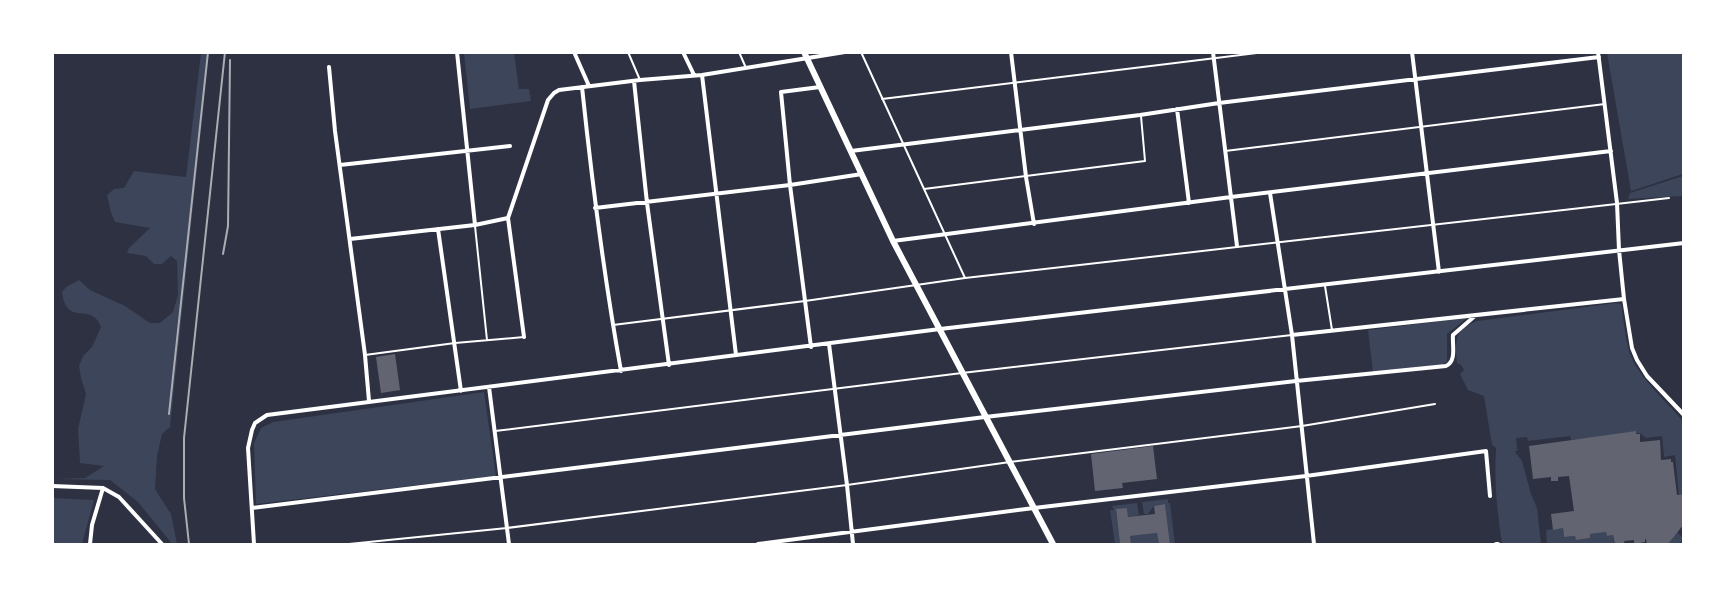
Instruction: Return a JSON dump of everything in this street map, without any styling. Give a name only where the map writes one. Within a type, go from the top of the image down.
[{"type":"main road","points":[[804,52],[893,241],[1053,544]]},
{"type":"street","points":[[457,52],[475,225]]},
{"type":"street","points":[[574,52],[589,86]]},
{"type":"street","points":[[683,52],[694,75]]},
{"type":"street","points":[[524,337],[508,218],[548,100],[554,93],[559,90],[589,86],[702,75],[807,60],[845,52]]},
{"type":"street","points":[[1012,52],[1026,177],[1034,224]]},
{"type":"street","points":[[1213,52],[1237,246]]},
{"type":"street","points":[[1412,52],[1439,272]]},
{"type":"street","points":[[851,152],[1599,55],[1617,203],[1619,250],[1630,341],[1637,360],[1647,376],[1684,415]]},
{"type":"street","points":[[329,67],[369,401]]},
{"type":"street","points":[[702,75],[736,355]]},
{"type":"street","points":[[634,81],[647,202],[669,364]]},
{"type":"street","points":[[582,87],[595,208],[621,371]]},
{"type":"street","points":[[811,347],[790,185],[781,92],[820,87]]},
{"type":"street","points":[[1177,109],[1189,203]]},
{"type":"street","points":[[340,165],[510,146]]},
{"type":"street","points":[[893,241],[1231,197],[1610,151]]},
{"type":"street","points":[[595,208],[790,185],[862,174]]},
{"type":"street","points":[[1270,193],[1292,335],[1314,544]]},
{"type":"street","points":[[350,240],[475,225],[508,218]]},
{"type":"street","points":[[438,229],[461,391]]},
{"type":"street","points":[[254,544],[248,448],[255,423],[267,415],[811,347],[940,329],[1325,286],[1684,242]]},
{"type":"street","points":[[1292,335],[1624,299]]},
{"type":"street","points":[[252,508],[501,479],[985,417],[1296,381],[1446,366],[1453,360],[1453,335],[1476,315]]},
{"type":"street","points":[[829,344],[853,544]]},
{"type":"street","points":[[489,387],[509,544]]},
{"type":"street","points":[[758,544],[1034,508],[1306,476],[1486,451],[1490,496]]},
{"type":"street","points":[[52,486],[103,488],[119,497],[162,544]]},
{"type":"street","points":[[90,544],[92,525],[103,488]]},
{"type":"lane","points":[[628,52],[640,80]]},
{"type":"lane","points":[[739,52],[746,68]]},
{"type":"lane","points":[[861,52],[965,278]]},
{"type":"lane","points":[[882,99],[1265,52]]},
{"type":"lane","points":[[1225,151],[1605,104]]},
{"type":"lane","points":[[924,189],[1145,160],[1140,115]]},
{"type":"lane","points":[[613,325],[965,278],[1669,198]]},
{"type":"lane","points":[[475,225],[487,340]]},
{"type":"lane","points":[[1325,286],[1332,330]]},
{"type":"lane","points":[[495,431],[962,373],[1292,335]]},
{"type":"lane","points":[[365,355],[455,343],[524,337]]},
{"type":"lane","points":[[349,544],[507,528],[847,485],[1010,462],[1302,426],[1435,404]]},
{"type":"shaded area","points":[[201,53],[209,53],[170,427],[162,434],[157,456],[155,489],[171,514],[177,544],[172,544],[138,502],[110,480],[53,479],[85,478],[104,466],[80,463],[78,429],[86,394],[79,366],[83,356],[92,347],[101,327],[92,316],[69,309],[64,303],[62,292],[66,287],[79,280],[90,290],[125,306],[150,323],[160,323],[173,312],[178,295],[177,261],[171,256],[162,264],[154,264],[146,256],[127,253],[129,248],[150,228],[115,222],[107,195],[114,189],[124,188],[134,171],[186,177]]},
{"type":"shaded area","points":[[464,53],[514,53],[519,89],[529,89],[531,101],[470,109]]},
{"type":"shaded area","points":[[1607,53],[1683,53],[1683,174],[1631,191]]},
{"type":"shaded area","points":[[1683,176],[1683,196],[1628,199],[1630,193]]},
{"type":"shaded area","points":[[1616,303],[1621,304],[1627,342],[1634,363],[1647,381],[1683,421],[1683,494],[1679,495],[1675,455],[1664,457],[1662,436],[1646,438],[1640,433],[1571,440],[1570,436],[1528,441],[1527,437],[1516,438],[1516,449],[1519,449],[1515,452],[1522,461],[1537,508],[1541,544],[1502,544],[1496,496],[1496,448],[1492,445],[1484,396],[1468,390],[1460,374],[1464,370],[1457,363],[1456,343],[1460,333],[1464,328],[1477,321]]},
{"type":"shaded area","points":[[1467,318],[1447,334],[1447,362],[1442,365],[1373,372],[1368,330]]},
{"type":"shaded area","points":[[484,392],[496,476],[256,504],[254,443],[261,428],[273,422]]},
{"type":"shaded area","points":[[53,498],[94,500],[82,544],[53,544]]},
{"type":"shaded area","points":[[1168,499],[1175,544],[1170,544],[1165,504],[1154,506],[1148,514],[1144,514],[1142,502]]},
{"type":"shaded area","points":[[1137,503],[1139,515],[1128,517],[1127,508],[1116,510],[1120,544],[1115,544],[1110,510],[1114,510],[1112,506]]},
{"type":"shaded area","points":[[1563,528],[1564,537],[1575,536],[1576,540],[1590,538],[1590,534],[1606,532],[1607,536],[1613,535],[1614,544],[1547,544],[1546,530]]},
{"type":"shaded area","points":[[1677,532],[1683,538],[1683,541],[1678,544],[1668,544]]},
{"type":"shaded area","points":[[1157,533],[1159,544],[1131,544],[1130,536]]},
{"type":"building","points":[[395,354],[400,390],[381,393],[376,357]]},
{"type":"building","points":[[1636,431],[1636,434],[1640,434],[1640,442],[1660,440],[1661,460],[1671,459],[1677,495],[1684,494],[1684,524],[1668,544],[1647,544],[1645,539],[1645,542],[1634,544],[1634,540],[1624,541],[1625,544],[1615,544],[1613,535],[1607,536],[1606,532],[1590,534],[1590,538],[1576,540],[1575,536],[1564,537],[1563,528],[1553,530],[1551,514],[1574,511],[1569,476],[1558,477],[1558,481],[1551,481],[1551,477],[1533,479],[1529,446]]},
{"type":"building","points":[[1153,446],[1157,479],[1122,483],[1123,488],[1095,491],[1091,454]]},
{"type":"building","points":[[1165,504],[1170,544],[1159,544],[1157,533],[1130,536],[1131,544],[1120,544],[1116,509],[1127,508],[1128,517],[1155,514],[1154,506]]},
{"type":"railway","points":[[169,414],[208,52]]},
{"type":"railway","points":[[189,544],[184,498],[184,438],[225,52]]},
{"type":"railway","points":[[223,254],[228,226],[230,60]]}]
